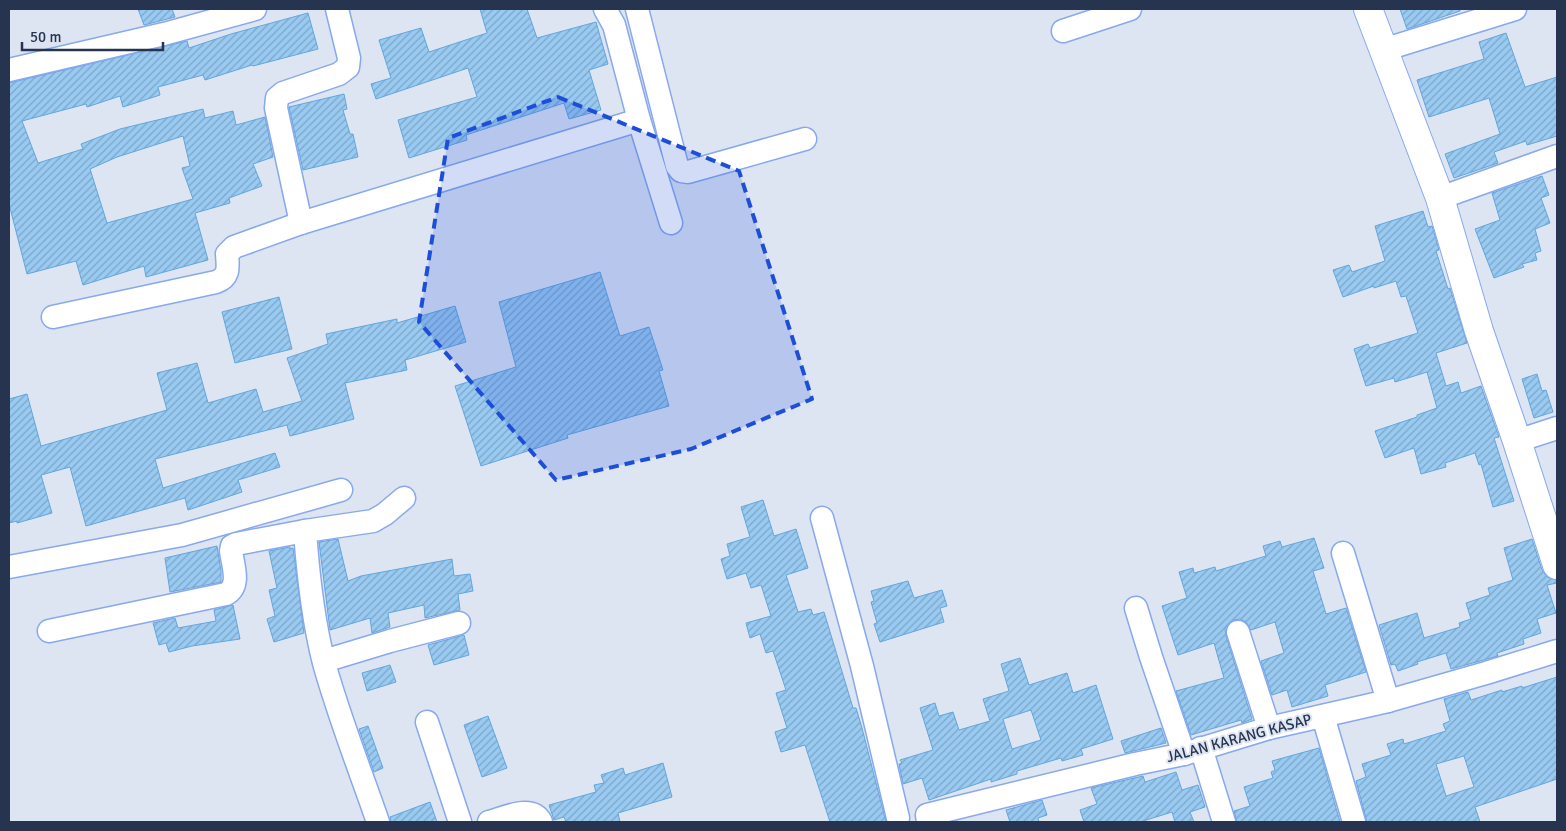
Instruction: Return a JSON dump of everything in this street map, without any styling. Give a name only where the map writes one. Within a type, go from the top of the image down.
[{"type":"street","points":[[9,70],[164,34],[254,9]]},
{"type":"street","points":[[301,224],[276,108],[276,98],[283,93],[339,74],[348,67],[349,58],[337,9]]},
{"type":"street","points":[[605,9],[614,25],[639,120],[671,223]]},
{"type":"street","points":[[637,9],[667,131],[677,166],[681,171],[688,172],[805,139]]},
{"type":"street","points":[[1063,31],[1130,9]]},
{"type":"street","points":[[1368,9],[1440,198],[1482,339],[1557,565]]},
{"type":"street","points":[[1383,50],[1515,9]]},
{"type":"street","points":[[53,317],[222,280],[228,272],[227,254],[231,249],[301,224],[639,120]]},
{"type":"street","points":[[1440,198],[1557,156]]},
{"type":"street","points":[[1517,442],[1557,428]]},
{"type":"street","points":[[9,567],[182,535],[341,490]]},
{"type":"street","points":[[50,631],[226,594],[232,591],[235,585],[232,546],[305,531],[373,521],[385,514],[404,498]]},
{"type":"street","points":[[822,518],[862,666],[890,820]]},
{"type":"street","points":[[305,531],[308,565],[324,661],[332,690],[378,822]]},
{"type":"street","points":[[1343,553],[1388,701]]},
{"type":"street","points":[[1136,608],[1151,657],[1224,822]]},
{"type":"street","points":[[324,661],[390,641],[460,623]]},
{"type":"street","points":[[1238,632],[1270,728]]},
{"type":"street","name":"JALAN KARANG KASAP","points":[[890,820],[928,819],[1135,764],[1192,751],[1270,728],[1388,701],[1486,674],[1557,651]]},
{"type":"street","points":[[1323,716],[1354,822]]},
{"type":"street","points":[[427,722],[460,822]]},
{"type":"street","points":[[489,822],[527,812],[534,814],[541,822]]},
{"type":"highlighted area","points":[[558,97],[739,171],[812,399],[691,449],[556,480],[419,322],[448,138]]},
{"type":"building","points":[[138,9],[172,9],[175,17],[144,25]]},
{"type":"building","points":[[480,9],[527,9],[537,38],[596,22],[608,64],[589,70],[601,110],[569,119],[564,103],[466,135],[467,140],[409,158],[398,120],[477,97],[468,68],[376,99],[371,84],[391,78],[379,40],[421,28],[429,52],[487,33]]},
{"type":"building","points":[[1400,9],[1460,9],[1460,11],[1407,29]]},
{"type":"building","points":[[308,13],[318,49],[252,65],[205,80],[203,75],[158,87],[160,95],[123,107],[120,96],[87,107],[86,104],[22,121],[38,163],[83,149],[81,144],[120,129],[203,109],[205,118],[233,111],[236,125],[265,117],[273,157],[253,164],[262,186],[229,198],[230,203],[195,213],[208,260],[146,277],[144,266],[83,285],[76,261],[27,274],[9,204],[9,83],[187,41],[189,48],[231,34]],"holes":[[[183,136],[190,166],[182,168],[193,199],[107,223],[90,169],[117,157]]]},
{"type":"building","points":[[1506,33],[1525,87],[1557,77],[1557,136],[1527,145],[1526,141],[1494,152],[1498,163],[1454,178],[1445,154],[1500,134],[1489,98],[1429,117],[1417,80],[1484,59],[1479,42]]},
{"type":"building","points":[[344,94],[347,109],[343,110],[350,134],[353,134],[358,157],[303,170],[289,107]]},
{"type":"building","points":[[1542,176],[1549,195],[1541,198],[1550,223],[1535,229],[1541,251],[1535,253],[1537,260],[1522,264],[1524,267],[1494,278],[1475,229],[1500,220],[1492,193]]},
{"type":"building","points":[[1423,211],[1428,227],[1432,226],[1439,250],[1436,251],[1467,343],[1436,353],[1446,386],[1458,382],[1461,393],[1481,386],[1499,437],[1494,438],[1514,501],[1493,507],[1481,464],[1479,465],[1475,453],[1445,463],[1446,467],[1421,474],[1414,448],[1385,458],[1375,431],[1437,408],[1427,372],[1395,382],[1394,378],[1366,386],[1354,349],[1368,344],[1370,348],[1418,333],[1406,296],[1401,297],[1396,281],[1374,288],[1374,286],[1343,297],[1333,270],[1349,265],[1352,272],[1385,261],[1375,226]]},
{"type":"building","points":[[600,272],[620,336],[649,327],[663,370],[659,371],[669,406],[567,435],[568,438],[481,466],[455,386],[516,367],[499,302]]},
{"type":"building","points":[[279,297],[292,349],[235,363],[222,312]]},
{"type":"building","points":[[455,306],[466,342],[405,360],[407,370],[345,383],[354,419],[290,436],[287,425],[155,459],[163,488],[275,453],[280,467],[238,480],[242,492],[188,510],[185,498],[86,526],[70,467],[41,475],[52,513],[17,523],[17,521],[9,523],[9,399],[27,394],[41,446],[167,410],[157,373],[197,363],[208,403],[256,389],[263,412],[302,401],[287,358],[328,344],[326,334],[397,319],[397,323]]},
{"type":"building","points":[[1537,374],[1542,391],[1546,390],[1553,412],[1534,418],[1522,379]]},
{"type":"building","points":[[763,500],[774,536],[796,529],[808,568],[786,575],[798,612],[811,609],[813,615],[824,612],[853,708],[856,708],[862,728],[886,822],[830,822],[805,745],[781,752],[775,732],[787,728],[776,693],[786,690],[773,651],[766,653],[760,634],[750,638],[746,623],[771,616],[761,585],[751,588],[746,573],[727,579],[721,559],[730,556],[727,544],[750,537],[741,507]]},
{"type":"building","points":[[1314,538],[1324,568],[1313,571],[1326,614],[1346,608],[1366,672],[1325,685],[1328,696],[1292,707],[1287,690],[1272,695],[1261,661],[1284,653],[1275,622],[1251,630],[1246,622],[1240,619],[1234,620],[1225,629],[1226,636],[1252,719],[1242,723],[1241,720],[1191,735],[1176,691],[1224,678],[1214,643],[1178,655],[1162,606],[1187,598],[1179,572],[1193,568],[1194,573],[1215,567],[1216,571],[1266,556],[1263,546],[1280,541],[1282,547]]},
{"type":"building","points":[[338,539],[348,581],[361,576],[452,559],[454,576],[470,574],[473,591],[458,594],[460,610],[425,618],[424,605],[388,613],[390,627],[372,633],[370,618],[330,630],[319,542]]},
{"type":"building","points":[[1532,539],[1542,570],[1547,577],[1557,580],[1557,583],[1547,585],[1556,613],[1537,619],[1541,633],[1523,639],[1524,644],[1497,653],[1498,656],[1451,669],[1446,653],[1417,662],[1418,664],[1398,671],[1395,664],[1391,665],[1379,625],[1417,613],[1424,638],[1460,627],[1459,623],[1471,619],[1466,603],[1490,595],[1488,588],[1513,580],[1504,548]]},
{"type":"building","points":[[217,546],[221,582],[170,592],[165,558]]},
{"type":"building","points":[[290,547],[290,549],[293,548],[304,633],[274,642],[267,619],[275,616],[269,590],[277,588],[269,551]]},
{"type":"building","points":[[908,581],[914,598],[942,590],[947,606],[940,608],[944,622],[880,642],[874,624],[877,623],[871,602],[874,601],[871,591]]},
{"type":"building","points":[[233,605],[240,639],[192,646],[169,652],[166,643],[159,645],[153,623],[175,618],[178,628],[216,621],[214,610]]},
{"type":"building","points":[[464,635],[469,655],[434,665],[428,645]]},
{"type":"building","points":[[1020,658],[1029,685],[1067,673],[1073,693],[1096,685],[1113,739],[1081,749],[1083,755],[1062,761],[1061,758],[1017,771],[1017,774],[991,782],[991,779],[929,800],[922,778],[903,784],[899,764],[902,763],[900,760],[933,750],[920,708],[935,703],[939,716],[953,712],[959,730],[990,721],[983,699],[1009,691],[1001,664]],"holes":[[[1031,710],[1041,740],[1012,749],[1003,719]]]},
{"type":"building","points":[[390,665],[396,682],[367,691],[362,673]]},
{"type":"building","points":[[1557,677],[1557,779],[1475,807],[1480,822],[1367,822],[1356,781],[1366,777],[1362,764],[1391,755],[1387,744],[1403,739],[1404,744],[1446,731],[1443,724],[1450,721],[1444,699],[1468,692],[1471,700],[1502,690],[1502,692],[1522,686],[1522,688]],"holes":[[[1464,756],[1474,787],[1446,796],[1436,764]]]},
{"type":"building","points":[[488,716],[507,768],[482,777],[464,725]]},
{"type":"building","points":[[368,726],[383,768],[374,772],[359,729]]},
{"type":"building","points":[[1161,728],[1166,743],[1125,753],[1121,741]]},
{"type":"building","points":[[1319,748],[1340,822],[1237,822],[1234,811],[1250,806],[1244,787],[1273,778],[1271,772],[1275,770],[1272,761]]},
{"type":"building","points":[[663,763],[672,797],[618,813],[620,822],[566,822],[564,817],[554,820],[549,805],[596,792],[594,785],[604,783],[601,775],[623,768],[625,775]]},
{"type":"building","points":[[1176,772],[1182,790],[1198,785],[1205,807],[1190,812],[1194,822],[1175,822],[1172,812],[1140,822],[1084,822],[1080,810],[1097,804],[1091,788],[1143,776],[1145,782]]},
{"type":"building","points":[[1042,800],[1047,815],[1038,818],[1039,822],[1010,822],[1006,810]]},
{"type":"building","points":[[430,802],[437,822],[391,822],[390,817]]}]
